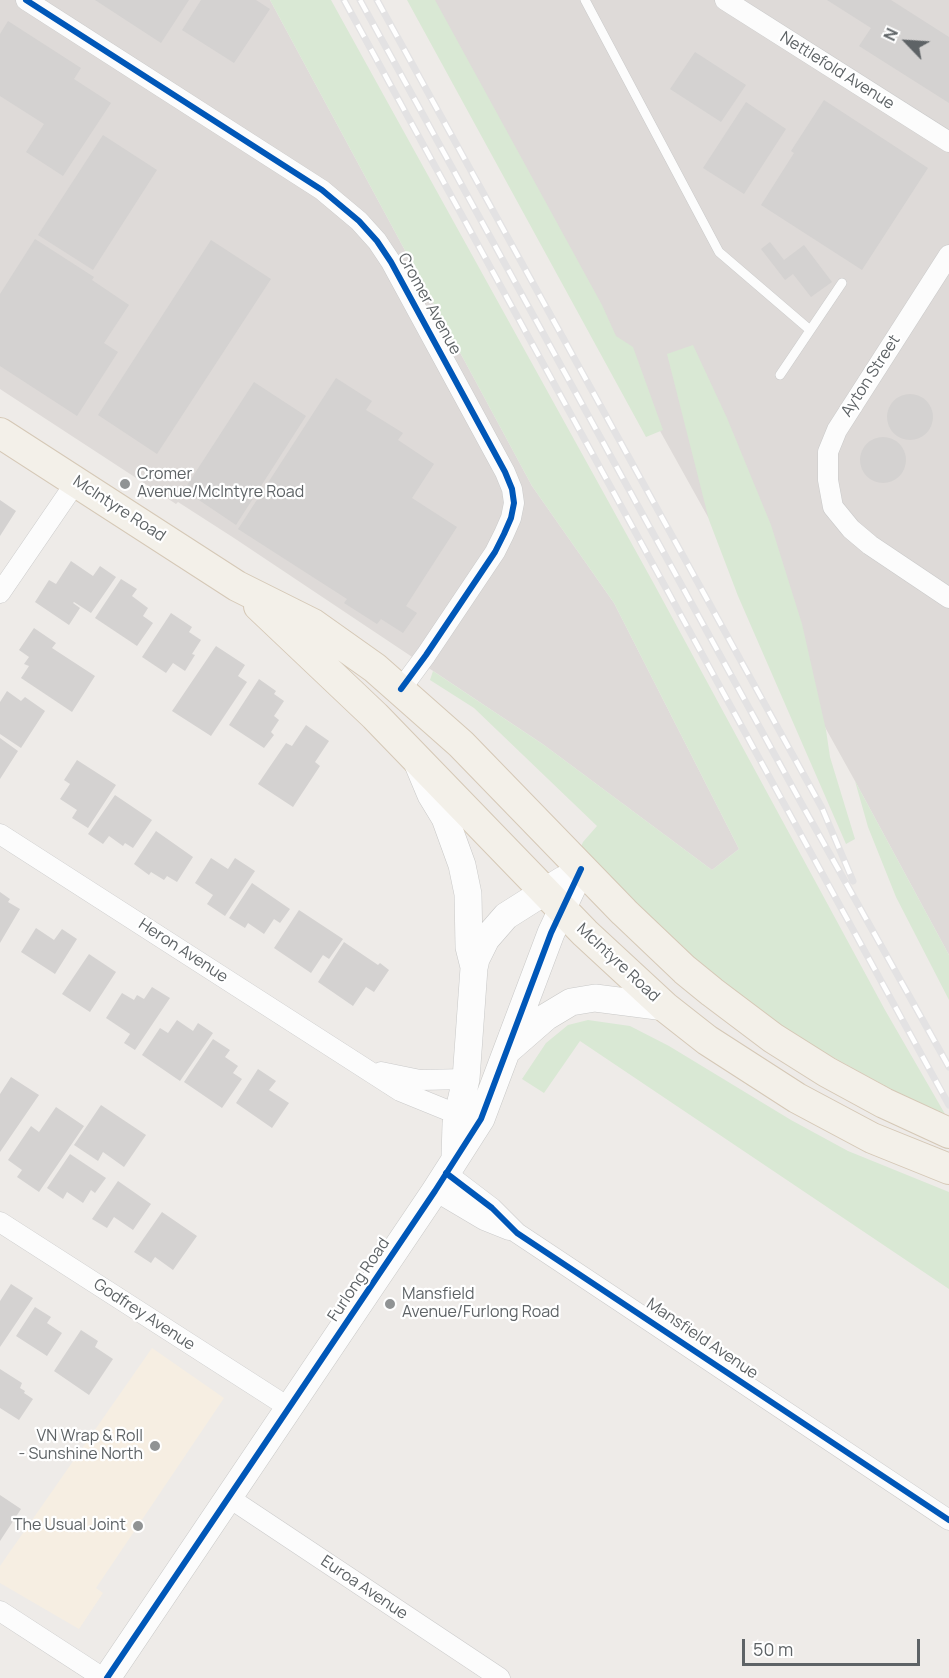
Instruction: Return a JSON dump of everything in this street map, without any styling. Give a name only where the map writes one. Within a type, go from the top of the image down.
[{"type":"main road","name":"McIntyre Road","points":[[0,433],[237,586],[313,624],[375,668],[461,744],[657,945],[711,992],[773,1038],[856,1089],[949,1133]]},
{"type":"main road","name":"McIntyre Road","points":[[237,586],[415,756],[553,900],[614,961],[665,1007],[755,1073],[828,1115],[885,1143],[949,1169]]},
{"type":"street","name":"Cromer Avenue","points":[[26,0],[322,190],[359,221],[377,241],[391,262],[505,471],[512,489],[514,503],[512,518],[451,618],[401,689]]},
{"type":"street","name":"Nettlefold Avenue","points":[[725,0],[949,142]]},
{"type":"street","name":"Ayton Street","points":[[949,255],[837,430],[828,452],[828,480],[833,507],[851,529],[870,545],[949,598]]},
{"type":"street","points":[[0,593],[76,482]]},
{"type":"street","points":[[415,756],[445,818],[462,865],[468,894],[469,947],[474,968]]},
{"type":"street","name":"Heron Avenue","points":[[0,834],[400,1090],[459,1115]]},
{"type":"street","points":[[445,1174],[466,1079],[474,968],[481,948],[492,930],[512,911],[553,900],[581,869]]},
{"type":"street","name":"Furlong Road","points":[[105,1678],[481,1119],[553,900]]},
{"type":"street","points":[[504,1054],[546,1017],[571,1002],[595,998],[665,1007]]},
{"type":"street","name":"Heron Avenue","points":[[367,1069],[420,1080],[466,1079]]},
{"type":"street","name":"Mansfield Avenue","points":[[445,1174],[484,1220],[517,1233],[949,1520]]},
{"type":"street","name":"Godfrey Avenue","points":[[0,1222],[288,1407]]},
{"type":"street","name":"Euroa Avenue","points":[[228,1497],[500,1678]]},
{"type":"street","points":[[0,1611],[105,1678]]},
{"type":"lane","points":[[585,0],[719,252],[810,330]]},
{"type":"lane","points":[[780,375],[842,284]]},
{"type":"shaded area","points":[[0,0],[270,0],[532,486],[614,603],[739,849],[712,870],[544,745],[234,538],[178,502],[176,504],[0,389]]},
{"type":"shaded area","points":[[420,0],[949,0],[949,955],[855,781]]},
{"type":"shaded area","points":[[152,1348],[224,1398],[96,1588],[103,1593],[79,1629],[0,1583],[0,1566]]},
{"type":"green space","points":[[270,0],[331,0],[654,584],[885,1010],[945,1114],[898,1093],[809,1044],[747,1003],[708,971],[666,934],[580,849],[597,826],[474,708],[430,680],[433,671],[544,745],[712,870],[739,849],[614,603],[532,486]]},
{"type":"green space","points":[[407,0],[435,0],[602,305],[616,336],[633,347],[663,430],[646,437]]},
{"type":"green space","points":[[693,345],[727,418],[771,525],[802,624],[830,757],[855,839],[846,844],[738,596],[709,520],[667,354]]},
{"type":"green space","points":[[855,781],[949,955],[949,1000],[896,897],[868,827]]},
{"type":"green space","points":[[588,1020],[630,1026],[669,1046],[791,1120],[848,1151],[949,1192],[949,1289],[580,1041],[544,1093],[522,1079],[546,1043],[568,1025]]},
{"type":"building","points":[[95,0],[189,0],[161,43]]},
{"type":"building","points":[[201,0],[256,0],[270,9],[234,63],[182,30]]},
{"type":"building","points":[[827,0],[891,0],[949,37],[949,103],[859,46],[871,28]]},
{"type":"building","points":[[8,21],[81,68],[74,79],[111,103],[63,176],[26,152],[44,124],[0,96],[0,34]]},
{"type":"building","points":[[695,52],[746,85],[721,122],[670,89]]},
{"type":"building","points":[[824,100],[928,168],[862,270],[761,205],[794,153],[791,151]]},
{"type":"building","points":[[746,102],[786,129],[744,194],[703,168]]},
{"type":"building","points":[[103,135],[157,170],[93,270],[38,235]]},
{"type":"building","points":[[35,239],[94,277],[92,280],[129,305],[104,343],[118,352],[77,416],[0,366],[0,294]]},
{"type":"building","points":[[211,240],[271,279],[157,454],[98,415]]},
{"type":"building","points":[[770,242],[784,260],[804,245],[832,282],[811,297],[793,274],[785,280],[761,249]]},
{"type":"building","points":[[336,378],[372,401],[366,410],[403,433],[398,440],[434,464],[412,498],[457,527],[406,606],[417,613],[403,633],[381,619],[377,624],[344,603],[347,599],[238,529]]},
{"type":"building","points":[[254,382],[306,416],[236,525],[184,490]]},
{"type":"building","points":[[910,394],[926,401],[933,417],[926,433],[910,440],[894,433],[887,417],[894,401]]},
{"type":"building","points":[[883,437],[899,444],[906,460],[899,476],[883,483],[867,476],[860,460],[867,444]]},
{"type":"building","points":[[0,500],[16,511],[0,536]]},
{"type":"building","points":[[71,561],[93,576],[100,566],[116,577],[91,613],[73,603],[80,608],[69,625],[35,602],[49,580],[56,584]]},
{"type":"building","points":[[121,579],[137,589],[132,596],[148,608],[143,616],[153,623],[137,646],[95,618]]},
{"type":"building","points":[[171,613],[192,627],[189,632],[201,640],[185,671],[173,663],[166,673],[142,657]]},
{"type":"building","points":[[34,628],[56,643],[52,648],[95,676],[72,712],[21,678],[29,666],[24,664],[29,657],[19,650]]},
{"type":"building","points":[[216,646],[245,665],[238,676],[247,682],[211,736],[172,711]]},
{"type":"building","points":[[259,679],[276,691],[274,694],[284,701],[274,716],[279,720],[271,732],[274,735],[264,748],[229,725]]},
{"type":"building","points":[[7,691],[21,701],[25,697],[45,711],[21,748],[0,734],[0,702]]},
{"type":"building","points":[[306,725],[329,741],[315,762],[320,766],[293,807],[258,784],[286,743],[292,746]]},
{"type":"building","points":[[0,738],[18,751],[0,779]]},
{"type":"building","points":[[77,760],[116,785],[88,828],[72,818],[77,810],[60,799],[70,784],[64,780]]},
{"type":"building","points":[[115,795],[152,820],[133,848],[125,843],[123,846],[109,836],[103,844],[88,834]]},
{"type":"building","points":[[156,831],[193,857],[177,882],[167,876],[164,880],[151,872],[149,875],[134,864]]},
{"type":"building","points":[[211,858],[228,869],[235,858],[255,871],[225,916],[207,904],[213,895],[195,883]]},
{"type":"building","points":[[252,883],[290,909],[280,923],[274,919],[264,934],[248,923],[245,928],[229,918]]},
{"type":"building","points":[[0,892],[10,899],[8,902],[20,909],[0,943]]},
{"type":"building","points":[[299,910],[343,939],[329,959],[323,955],[311,973],[274,948]]},
{"type":"building","points":[[36,928],[54,940],[62,929],[77,939],[55,974],[21,952]]},
{"type":"building","points":[[344,942],[389,970],[374,992],[366,987],[353,1006],[318,982]]},
{"type":"building","points":[[89,954],[116,972],[90,1012],[62,994]]},
{"type":"building","points":[[152,987],[170,998],[135,1050],[124,1043],[130,1034],[106,1018],[122,993],[134,1000],[137,995],[144,999]]},
{"type":"building","points":[[177,1020],[193,1031],[198,1023],[213,1033],[180,1081],[142,1055],[160,1028],[168,1033]]},
{"type":"building","points":[[213,1039],[230,1050],[225,1057],[238,1066],[233,1073],[242,1079],[222,1108],[184,1082]]},
{"type":"building","points":[[258,1069],[276,1081],[269,1090],[289,1103],[272,1128],[236,1103]]},
{"type":"building","points":[[11,1077],[39,1095],[0,1152],[0,1094]]},
{"type":"building","points":[[101,1105],[146,1135],[124,1167],[103,1152],[98,1161],[74,1145]]},
{"type":"building","points":[[56,1107],[84,1126],[39,1192],[17,1177],[22,1170],[8,1160],[31,1126],[39,1132]]},
{"type":"building","points":[[70,1154],[106,1178],[95,1193],[91,1190],[83,1203],[67,1192],[63,1199],[47,1188]]},
{"type":"building","points":[[118,1181],[151,1204],[133,1230],[114,1217],[107,1228],[92,1219]]},
{"type":"building","points":[[162,1212],[197,1236],[173,1270],[155,1257],[151,1263],[134,1252]]},
{"type":"building","points":[[11,1284],[33,1298],[0,1347],[0,1301]]},
{"type":"building","points":[[35,1307],[51,1317],[47,1323],[62,1333],[47,1356],[16,1336]]},
{"type":"building","points":[[81,1330],[98,1341],[95,1347],[113,1359],[89,1395],[54,1371]]},
{"type":"building","points":[[0,1369],[22,1383],[20,1388],[33,1399],[19,1420],[0,1408]]},
{"type":"building","points":[[0,1495],[21,1509],[0,1541]]},
{"type":"railway","points":[[344,0],[949,1105]]},
{"type":"railway","points":[[360,0],[949,1067]]},
{"type":"railway","points":[[377,0],[822,808],[853,881]]},
{"type":"cycle path","points":[[26,0],[322,190],[359,221],[377,241],[391,262],[505,472],[512,489],[514,503],[511,518],[495,552],[401,689]]},
{"type":"cycle path","points":[[107,1678],[435,1191],[481,1119],[551,933],[581,869]]},
{"type":"cycle path","points":[[446,1173],[492,1208],[517,1233],[949,1520]]},
{"type":"place","name":"Cromer Avenue/McIntyre Road","points":[[125,484]]},
{"type":"place","name":"Mansfield Avenue/Furlong Road","points":[[390,1304]]},
{"type":"place","name":"VN Wrap & Roll - Sunshine North","points":[[155,1446]]},
{"type":"place","name":"The Usual Joint","points":[[138,1526]]}]
